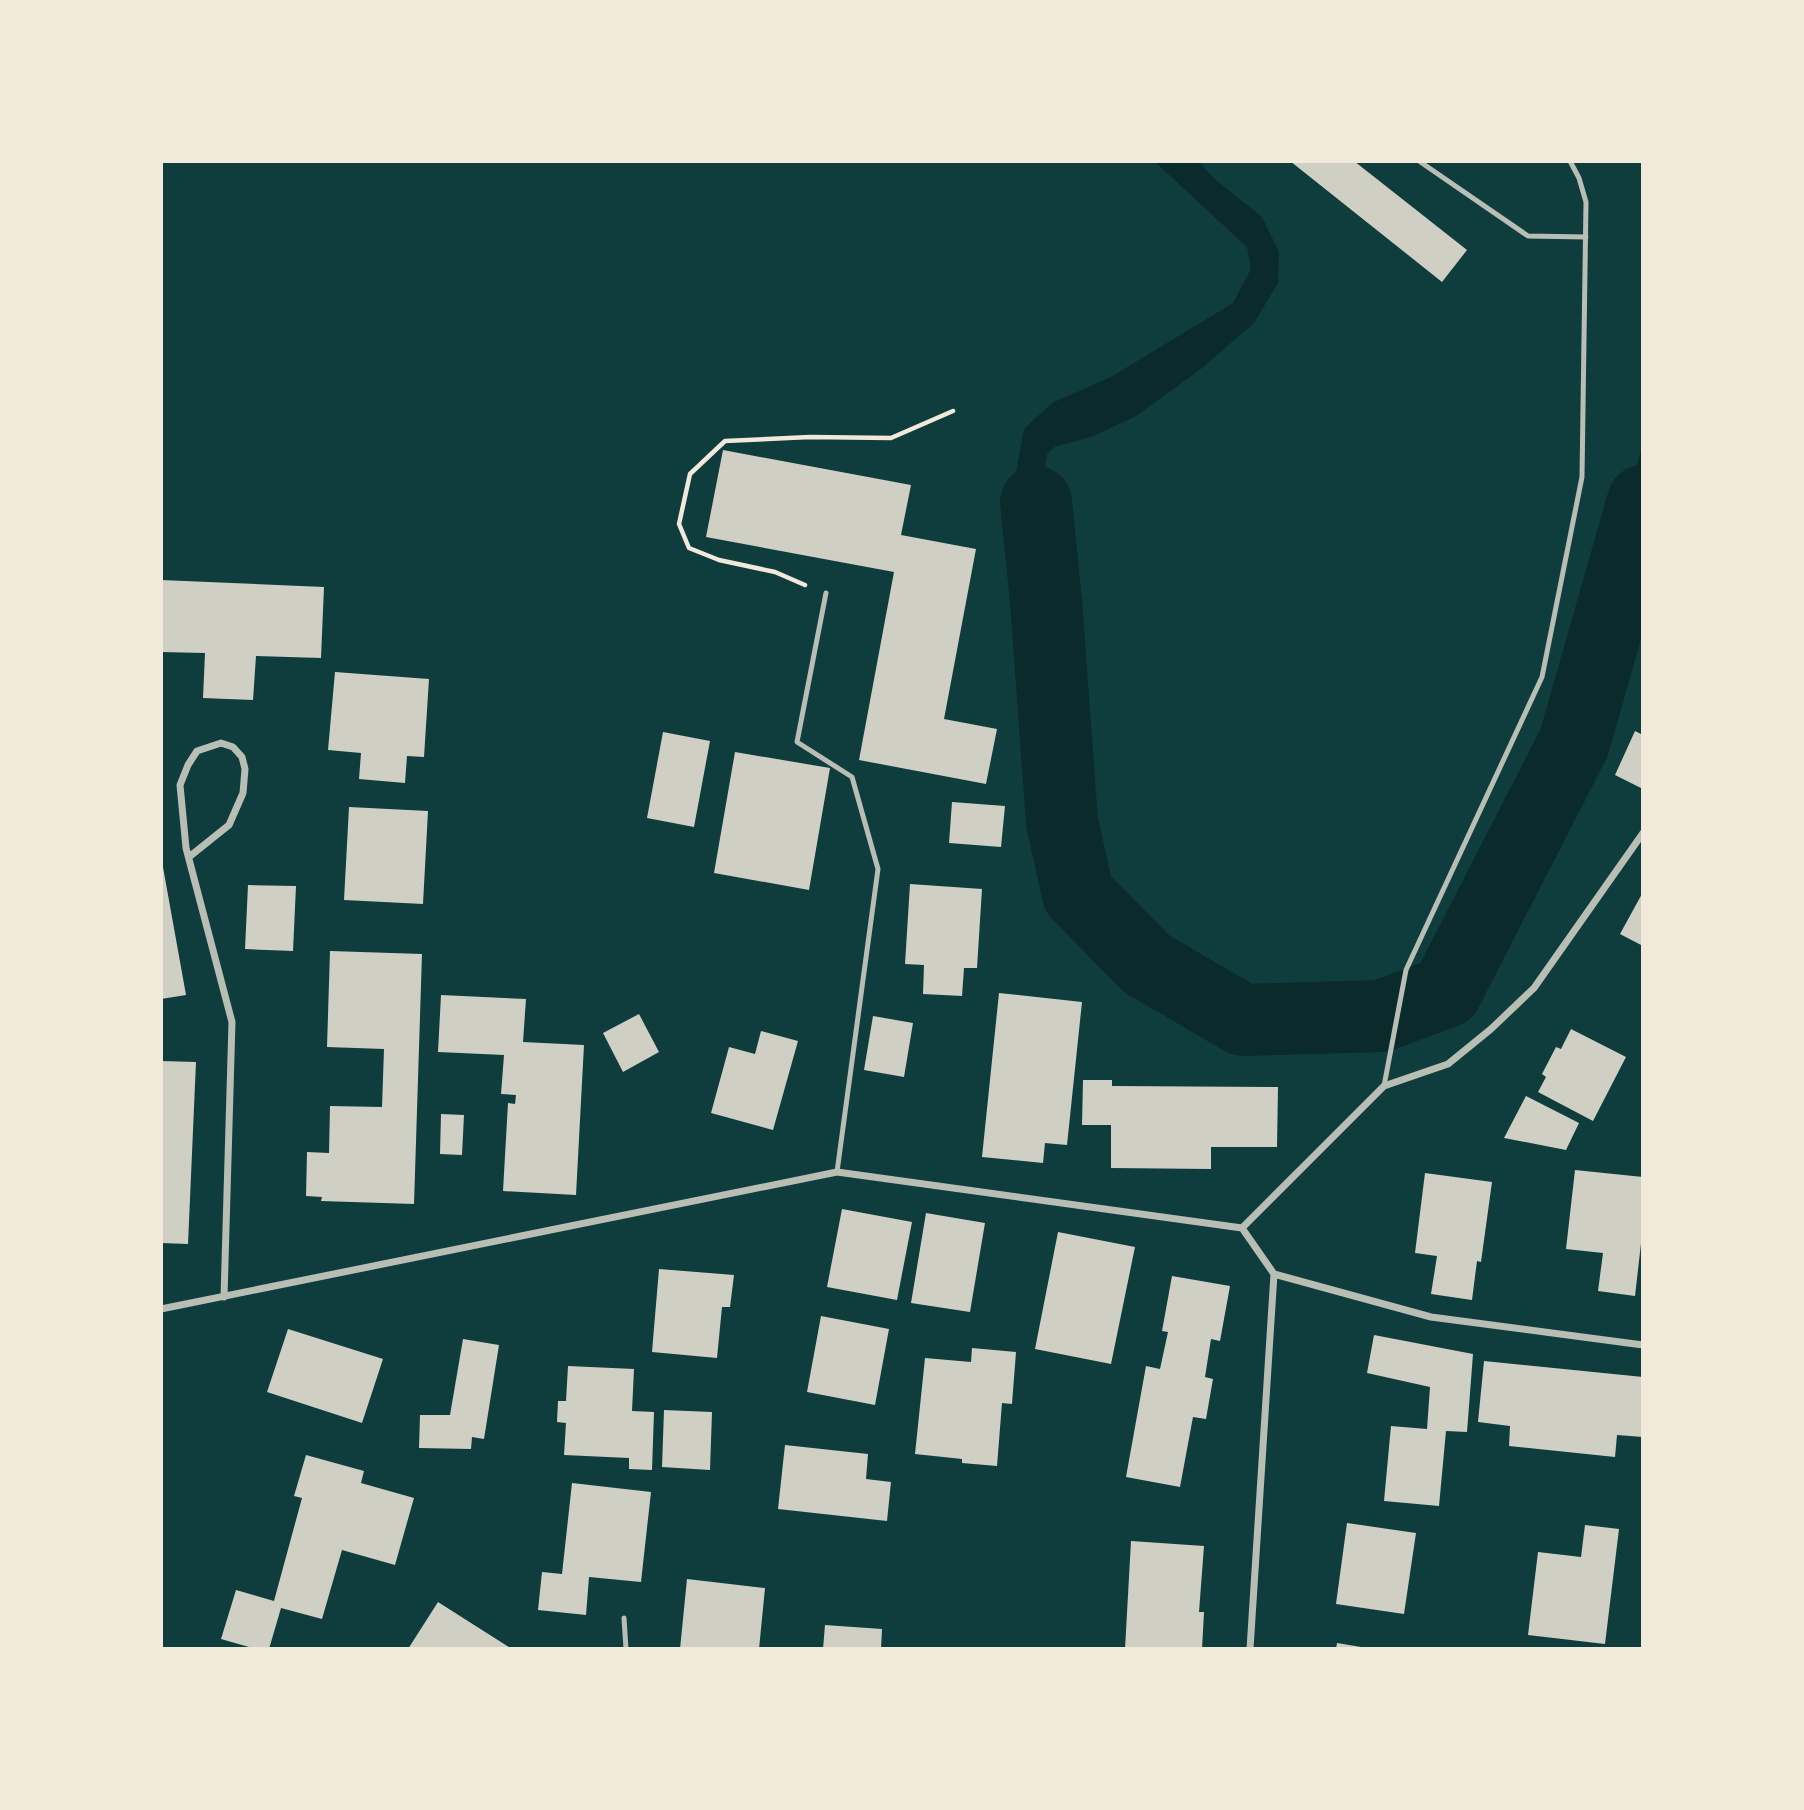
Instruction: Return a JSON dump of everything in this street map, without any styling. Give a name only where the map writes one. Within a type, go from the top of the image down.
[{"type":"street","points":[[189,857],[229,825],[243,793],[245,769],[242,757],[233,747],[221,744],[197,751],[180,785],[189,857],[232,1022],[224,1297]]},
{"type":"street","points":[[1242,1228],[1384,1086],[1448,1063],[1491,1030],[1534,988],[1643,833]]},
{"type":"street","points":[[161,1309],[837,1172],[1242,1228],[1274,1274],[1250,1649]]},
{"type":"street","points":[[1274,1274],[1431,1317],[1643,1345]]},
{"type":"lane","points":[[1419,161],[1528,236],[1586,237]]},
{"type":"lane","points":[[1384,1086],[1406,970],[1542,677],[1582,477],[1586,202],[1579,178],[1570,161]]},
{"type":"lane","points":[[826,593],[797,742],[852,777],[878,870],[837,1172]]},
{"type":"lane","points":[[624,1618],[626,1649]]},
{"type":"path","points":[[826,593],[775,572],[719,560],[689,548],[679,524],[690,474],[725,441],[810,437],[891,438],[953,411]]},
{"type":"water","points":[[1154,161],[1198,161],[1217,181],[1262,217],[1279,252],[1278,283],[1254,323],[1202,368],[1136,416],[1091,437],[1054,447],[1047,454],[1041,493],[1055,598],[1033,603],[1013,489],[1024,429],[1052,403],[1111,377],[1233,303],[1251,269],[1247,247]]},
{"type":"water","points":[[1643,443],[1643,540],[1611,613],[1609,571]]},
{"type":"building","points":[[1290,161],[1354,161],[1467,250],[1442,282]]},
{"type":"building","points":[[723,450],[911,485],[901,535],[976,549],[944,719],[997,729],[986,784],[859,760],[894,572],[706,537]]},
{"type":"building","points":[[161,580],[324,587],[321,658],[256,656],[253,700],[203,698],[205,653],[161,652]]},
{"type":"building","points":[[335,672],[429,679],[424,757],[407,756],[405,783],[359,779],[361,753],[328,750]]},
{"type":"building","points":[[1635,731],[1643,735],[1643,789],[1615,775]]},
{"type":"building","points":[[663,732],[710,741],[694,827],[647,818]]},
{"type":"building","points":[[735,752],[830,768],[809,890],[714,873]]},
{"type":"building","points":[[952,802],[1005,806],[1001,847],[949,843]]},
{"type":"building","points":[[349,807],[428,811],[423,904],[344,900]]},
{"type":"building","points":[[161,856],[186,995],[161,999]]},
{"type":"building","points":[[910,884],[982,889],[977,968],[964,968],[962,996],[923,994],[924,965],[905,964]]},
{"type":"building","points":[[248,885],[296,886],[293,951],[245,949]]},
{"type":"building","points":[[1643,892],[1643,946],[1620,934]]},
{"type":"building","points":[[330,951],[422,954],[414,1204],[321,1201],[322,1197],[306,1196],[307,1152],[329,1153],[330,1106],[382,1107],[384,1049],[327,1047]]},
{"type":"building","points":[[999,993],[1082,1002],[1067,1145],[1045,1143],[1043,1163],[982,1157]]},
{"type":"building","points":[[441,995],[526,999],[523,1042],[584,1045],[576,1195],[503,1191],[508,1103],[515,1104],[516,1095],[501,1094],[504,1055],[438,1052]]},
{"type":"building","points":[[639,1014],[659,1052],[623,1072],[603,1033]]},
{"type":"building","points":[[873,1016],[913,1023],[904,1077],[864,1070]]},
{"type":"building","points":[[1571,1029],[1626,1057],[1593,1121],[1538,1092],[1546,1077],[1542,1074],[1556,1047],[1561,1049]]},
{"type":"building","points":[[761,1031],[798,1041],[773,1130],[711,1113],[729,1047],[755,1054]]},
{"type":"building","points":[[161,1061],[196,1062],[188,1244],[161,1243]]},
{"type":"building","points":[[1083,1080],[1112,1080],[1112,1086],[1278,1087],[1277,1147],[1211,1147],[1211,1169],[1111,1168],[1111,1125],[1082,1125]]},
{"type":"building","points":[[1526,1096],[1579,1123],[1566,1150],[1504,1138]]},
{"type":"building","points":[[441,1114],[464,1115],[462,1155],[440,1154]]},
{"type":"building","points":[[1575,1170],[1643,1177],[1643,1226],[1635,1296],[1598,1291],[1603,1253],[1566,1249]]},
{"type":"building","points":[[1425,1173],[1492,1182],[1481,1262],[1477,1261],[1472,1300],[1431,1294],[1437,1256],[1415,1253]]},
{"type":"building","points":[[842,1209],[912,1222],[897,1300],[827,1287]]},
{"type":"building","points":[[926,1213],[985,1223],[970,1312],[911,1303]]},
{"type":"building","points":[[1058,1232],[1135,1247],[1111,1364],[1035,1349]]},
{"type":"building","points":[[659,1269],[734,1275],[730,1307],[722,1307],[717,1358],[652,1352]]},
{"type":"building","points":[[1172,1276],[1230,1286],[1220,1341],[1211,1339],[1205,1377],[1213,1379],[1206,1419],[1193,1417],[1180,1487],[1126,1477],[1146,1366],[1160,1369],[1168,1332],[1162,1331]]},
{"type":"building","points":[[821,1316],[889,1329],[875,1405],[807,1392]]},
{"type":"building","points":[[288,1329],[383,1359],[362,1423],[267,1392]]},
{"type":"building","points":[[1374,1335],[1473,1354],[1467,1432],[1446,1431],[1439,1506],[1384,1501],[1391,1426],[1427,1429],[1430,1387],[1367,1373]]},
{"type":"building","points":[[463,1339],[499,1345],[484,1439],[472,1437],[471,1449],[419,1448],[420,1415],[450,1415]]},
{"type":"building","points":[[972,1348],[1016,1352],[1012,1404],[1002,1403],[997,1466],[915,1454],[925,1358],[971,1362]]},
{"type":"building","points":[[1484,1361],[1643,1377],[1643,1437],[1617,1435],[1615,1457],[1509,1446],[1510,1426],[1478,1422]]},
{"type":"building","points":[[568,1366],[634,1369],[632,1411],[654,1412],[652,1470],[629,1469],[629,1458],[564,1455],[566,1423],[557,1422],[558,1401],[566,1401]]},
{"type":"building","points":[[664,1410],[712,1412],[710,1470],[662,1467]]},
{"type":"building","points":[[785,1445],[868,1454],[866,1479],[891,1482],[887,1521],[778,1509]]},
{"type":"building","points":[[306,1455],[364,1471],[361,1483],[414,1498],[395,1565],[342,1550],[322,1619],[281,1608],[269,1649],[256,1649],[221,1639],[236,1590],[274,1601],[302,1498],[294,1496]]},
{"type":"building","points":[[572,1483],[651,1492],[641,1582],[589,1577],[586,1615],[538,1610],[542,1572],[562,1574]]},
{"type":"building","points":[[1347,1523],[1416,1533],[1404,1614],[1336,1604]]},
{"type":"building","points":[[1585,1525],[1619,1529],[1605,1644],[1528,1635],[1538,1552],[1581,1557]]},
{"type":"building","points":[[1131,1541],[1204,1546],[1199,1612],[1204,1612],[1202,1649],[1125,1649]]},
{"type":"building","points":[[687,1579],[765,1588],[759,1649],[680,1649]]},
{"type":"building","points":[[438,1602],[471,1623],[512,1649],[408,1649]]},
{"type":"building","points":[[825,1625],[882,1629],[881,1649],[823,1649]]},
{"type":"building","points":[[1337,1643],[1367,1648],[1367,1649],[1336,1649]]},
{"type":"waterway","points":[[1036,502],[1062,822],[1078,894],[1147,964],[1243,1020],[1381,1016],[1446,992],[1574,743],[1643,501]]}]
